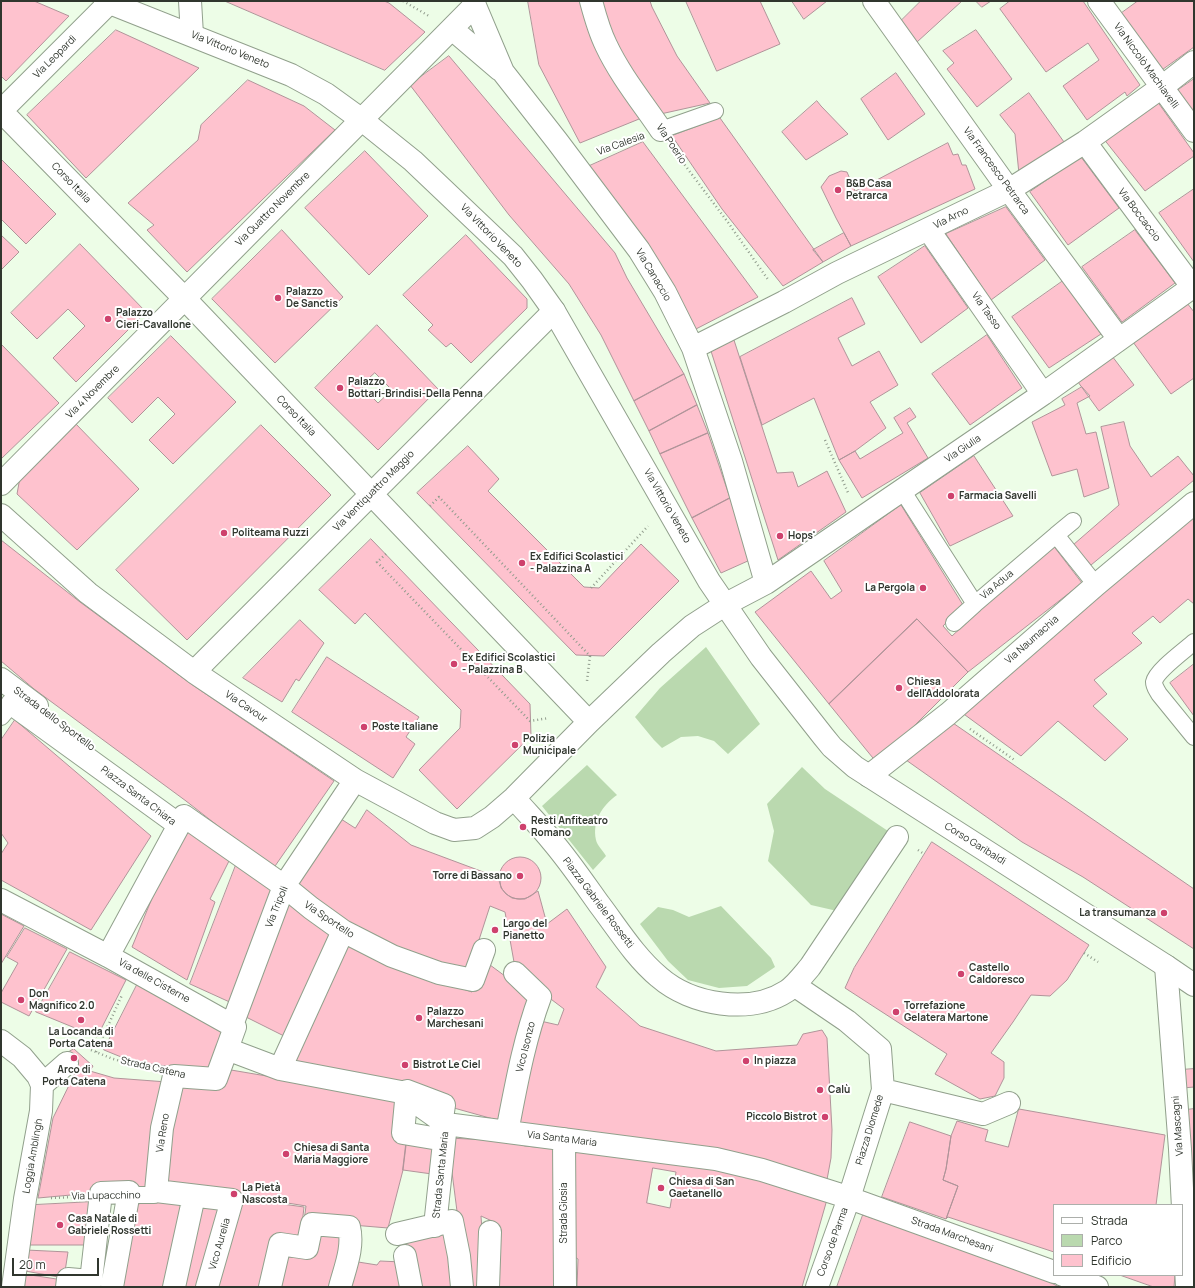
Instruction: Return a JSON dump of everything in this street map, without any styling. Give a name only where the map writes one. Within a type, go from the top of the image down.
[{"type":"street","points":[[190,1],[192,35]]},
{"type":"street","name":"Via Poerio","points":[[591,1],[596,20],[606,45],[661,130]]},
{"type":"street","name":"Via Francesco Petrarca","points":[[874,1],[1009,190],[1119,339]]},
{"type":"street","name":"Via Niccolò Machiavelli","points":[[1099,1],[1194,131]]},
{"type":"street","name":"Via Vittorio Veneto","points":[[107,2],[291,75],[326,94],[414,161],[508,251],[532,280],[554,311],[709,581],[761,657],[779,679]]},
{"type":"street","name":"Via Leopardi","points":[[1,111],[107,2]]},
{"type":"street","name":"Via Quattro Novembre","points":[[185,299],[452,29],[474,3]]},
{"type":"street","name":"Via Canaccio","points":[[474,3],[502,72],[638,250],[665,292],[693,348],[731,460],[766,583]]},
{"type":"street","points":[[452,29],[502,72]]},
{"type":"street","name":"Via Arno","points":[[693,348],[784,302],[837,273],[1009,190],[1085,142],[1162,87],[1194,62]]},
{"type":"street","name":"Corso Italia","points":[[1,111],[185,299],[589,722]]},
{"type":"street","name":"Via Boccaccio","points":[[1085,142],[1193,287]]},
{"type":"street","name":"Via Tasso","points":[[928,229],[1043,394]]},
{"type":"street","name":"Via Giulia","points":[[726,604],[766,583],[1043,394],[1193,287]]},
{"type":"street","name":"Via 4 Novembre","points":[[1,484],[185,299]]},
{"type":"street","name":"Via Ventiquattro Maggio","points":[[194,672],[554,311]]},
{"type":"street","name":"Via Naumachia","points":[[869,776],[948,714],[1194,502]]},
{"type":"street","name":"Via Cavour","points":[[1,515],[88,593],[194,672],[355,780],[435,824],[454,830],[476,828],[492,817],[514,798]]},
{"type":"street","points":[[514,798],[589,722],[661,653],[692,626],[726,604]]},
{"type":"street","name":"Strada dello Sportello","points":[[1,678],[181,821]]},
{"type":"street","name":"Corso Garibaldi","points":[[779,679],[832,747],[855,767],[1194,985]]},
{"type":"street","name":"Piazza Santa Chiara","points":[[6,710],[181,821],[108,956]]},
{"type":"street","name":"Via Tripoli","points":[[232,1025],[284,886],[355,780]]},
{"type":"street","name":"Piazza Gabriele Rossetti","points":[[514,798],[553,842],[640,958],[659,978],[689,996],[709,1002],[741,1004],[762,1002],[788,991],[810,967],[897,837]]},
{"type":"street","name":"Via Sportello","points":[[181,821],[284,886],[343,931],[399,958],[439,973],[473,980],[484,950]]},
{"type":"street","name":"Via delle Cisterne","points":[[1,900],[134,970],[232,1025]]},
{"type":"street","points":[[232,1025],[236,1027],[227,1049],[280,1069],[343,931]]},
{"type":"street","name":"Via Mascagni","points":[[1166,966],[1180,1149],[1188,1287]]},
{"type":"street","name":"Vico Isonzo","points":[[507,1132],[522,1057],[540,997],[515,973]]},
{"type":"street","name":"Piazza Diomede","points":[[794,984],[847,1021],[880,1049],[883,1090],[849,1198]]},
{"type":"street","points":[[1,1041],[22,1057],[33,1070],[42,1085],[68,1063]]},
{"type":"street","name":"Strada Catena","points":[[174,1076],[216,1079],[227,1049]]},
{"type":"street","name":"Via Santa Maria","points":[[280,1069],[401,1092],[444,1122],[507,1132],[716,1159],[762,1170],[849,1198]]},
{"type":"street","name":"Via Reno","points":[[156,1190],[162,1128],[174,1076]]},
{"type":"street","name":"Loggia Amblingh","points":[[14,1287],[25,1199],[41,1111],[42,1085]]},
{"type":"street","points":[[883,1090],[983,1114],[1009,1103]]},
{"type":"street","points":[[407,1097],[403,1133],[439,1139],[444,1122]]},
{"type":"street","name":"Strada Santa Maria","points":[[444,1122],[444,1223],[459,1256],[462,1287]]},
{"type":"street","name":"Strada Giosia","points":[[564,1139],[565,1287]]},
{"type":"street","name":"Via Lupacchino","points":[[156,1190],[232,1200]]},
{"type":"street","points":[[67,1287],[68,1280],[91,1281],[100,1195],[129,1192],[112,1287]]},
{"type":"street","points":[[174,1287],[194,1196]]},
{"type":"street","name":"Strada Marchesani","points":[[849,1198],[1053,1272]]},
{"type":"street","name":"Corso de Parma","points":[[817,1287],[849,1198]]},
{"type":"street","name":"Vico Aurelia","points":[[207,1287],[232,1200]]},
{"type":"street","points":[[397,1234],[444,1223]]},
{"type":"street","points":[[270,1287],[280,1244],[307,1248],[312,1224],[349,1227],[352,1238],[340,1287]]},
{"type":"street","points":[[488,1287],[490,1232]]},
{"type":"street","points":[[405,1256],[411,1287]]},
{"type":"street","points":[[1066,1276],[1097,1287]]},
{"type":"lane","points":[[661,130],[715,111]]},
{"type":"lane","name":"Via Adua","points":[[902,490],[975,604],[1073,521]]},
{"type":"lane","points":[[1056,535],[1096,585]]},
{"type":"lane","points":[[954,623],[975,604]]},
{"type":"lane","points":[[1194,642],[1166,665],[1154,682],[1155,688],[1159,694],[1194,737]]},
{"type":"lane","name":"Via Lupacchino","points":[[128,1195],[154,1195],[156,1190]]},
{"type":"path","name":"Via Calesia","points":[[572,162],[661,130]]},
{"type":"path","name":"Via Poerio","points":[[661,130],[676,154],[727,221],[767,278]]},
{"type":"path","points":[[825,440],[860,519]]},
{"type":"path","points":[[430,506],[439,497],[590,656],[586,682]]},
{"type":"path","points":[[591,588],[666,506]]},
{"type":"path","points":[[386,554],[377,562],[530,721],[556,717]]},
{"type":"path","points":[[948,714],[1016,761]]},
{"type":"path","points":[[1084,953],[1098,962]]},
{"type":"path","points":[[96,1052],[134,970]]},
{"type":"path","name":"Strada Catena","points":[[86,1049],[139,1067],[174,1076]]},
{"type":"path","name":"Via Lupacchino","points":[[25,1199],[100,1195]]},
{"type":"green space","points":[[706,647],[760,724],[728,754],[714,741],[698,736],[681,737],[662,748],[635,717],[660,688]]},
{"type":"green space","points":[[587,765],[617,795],[599,814],[595,826],[596,840],[606,856],[593,870],[542,806]]},
{"type":"green space","points":[[802,767],[825,789],[897,837],[846,913],[811,905],[768,861],[774,831],[767,804]]},
{"type":"green space","points":[[721,906],[771,958],[775,967],[747,986],[719,988],[688,980],[668,961],[640,924],[658,907],[673,910],[689,917]]},
{"type":"building","points":[[1,1],[34,1],[69,16],[6,81],[1,76]]},
{"type":"building","points":[[225,1],[384,1],[389,3],[425,32],[385,70]]},
{"type":"building","points":[[528,1],[583,1],[644,117],[580,143],[539,65]]},
{"type":"building","points":[[596,1],[650,1],[677,56],[710,103],[656,115],[623,72]]},
{"type":"building","points":[[686,1],[760,1],[780,44],[717,71]]},
{"type":"building","points":[[792,1],[827,1],[804,19]]},
{"type":"building","points":[[921,1],[962,1],[917,42],[901,21]]},
{"type":"building","points":[[976,1],[991,1],[982,7]]},
{"type":"building","points":[[1010,1],[1083,1],[1140,85],[1127,96],[1125,92],[1087,120],[1063,86],[1099,60],[1088,43],[1046,72],[1000,9]]},
{"type":"building","points":[[1138,1],[1194,1],[1194,47],[1159,72],[1119,15]]},
{"type":"building","points":[[116,30],[199,68],[86,178],[27,115]]},
{"type":"building","points":[[976,30],[1012,79],[977,107],[947,69],[954,63],[943,51]]},
{"type":"building","points":[[449,56],[615,253],[627,278],[684,374],[634,401],[601,335],[569,284],[509,215],[410,85]]},
{"type":"building","points":[[896,73],[925,114],[888,140],[861,99]]},
{"type":"building","points":[[1194,79],[1194,120],[1174,93]]},
{"type":"building","points":[[248,80],[304,106],[335,130],[187,272],[147,230],[154,225],[128,203],[198,140],[201,125]]},
{"type":"building","points":[[1029,93],[1064,142],[1019,174],[1015,134],[1000,115]]},
{"type":"building","points":[[817,101],[848,134],[806,160],[782,132]]},
{"type":"building","points":[[1157,101],[1194,153],[1194,156],[1145,191],[1103,138]]},
{"type":"building","points":[[720,118],[823,262],[783,286],[722,209],[672,136]]},
{"type":"building","points":[[643,142],[758,297],[694,330],[585,168]]},
{"type":"building","points":[[948,143],[953,155],[958,154],[962,165],[966,165],[975,189],[851,246],[821,187],[829,176],[841,171],[847,172],[855,191]]},
{"type":"building","points":[[365,151],[428,216],[369,275],[305,208]]},
{"type":"building","points":[[1081,157],[1119,208],[1068,245],[1030,192]]},
{"type":"building","points":[[1,159],[56,214],[26,244],[1,219]]},
{"type":"building","points":[[1194,189],[1194,262],[1159,213]]},
{"type":"building","points":[[1006,207],[1045,260],[991,300],[946,234]]},
{"type":"building","name":"Palazzo De Sanctis","points":[[282,230],[343,297],[275,363],[212,299]]},
{"type":"building","points":[[1135,230],[1175,283],[1122,322],[1082,267]]},
{"type":"building","points":[[844,233],[851,246],[823,262],[813,250]]},
{"type":"building","points":[[1,235],[19,252],[1,270]]},
{"type":"building","points":[[466,235],[527,299],[527,308],[471,363],[451,343],[446,347],[428,330],[433,325],[403,295]]},
{"type":"building","name":"Palazzo Cieri-Cavallone","points":[[80,244],[146,312],[76,382],[53,358],[85,326],[68,309],[37,339],[11,313]]},
{"type":"building","points":[[925,246],[968,308],[921,343],[878,277]]},
{"type":"building","points":[[1063,281],[1101,334],[1049,368],[1012,317]]},
{"type":"building","points":[[852,298],[865,324],[838,338],[852,366],[879,351],[898,385],[870,402],[886,428],[855,451],[839,460],[814,398],[762,425],[740,357]]},
{"type":"building","points":[[1187,303],[1194,312],[1194,378],[1171,394],[1133,342]]},
{"type":"building","name":"Palazzo Bottari-Brindisi-Della Penna","points":[[377,325],[438,389],[378,450],[315,388]],"holes":[[[375,373],[392,390],[378,403],[361,386]]]},
{"type":"building","points":[[987,335],[1022,388],[970,425],[932,374]]},
{"type":"building","points":[[171,336],[236,402],[173,464],[149,440],[175,414],[158,397],[132,423],[108,398]]},
{"type":"building","points":[[733,337],[777,473],[793,472],[798,487],[827,471],[846,512],[778,560],[710,348]]},
{"type":"building","points":[[1,344],[59,403],[1,459]]},
{"type":"building","points":[[1112,356],[1134,385],[1099,411],[1078,382]]},
{"type":"building","points":[[684,374],[697,405],[649,431],[634,401]]},
{"type":"building","points":[[1082,387],[1090,396],[1077,403],[1086,434],[1096,432],[1109,488],[1084,497],[1077,469],[1052,476],[1032,422],[1065,405],[1062,399]]},
{"type":"building","points":[[697,405],[708,433],[660,454],[649,431]]},
{"type":"building","points":[[910,408],[916,417],[907,423],[928,458],[862,498],[839,460],[855,451],[860,459],[903,433],[894,418]]},
{"type":"building","points":[[74,422],[139,489],[77,550],[17,494],[21,472]]},
{"type":"building","points":[[1124,422],[1130,446],[1151,477],[1178,456],[1194,476],[1194,480],[1091,565],[1073,545],[1119,505],[1101,427]]},
{"type":"building","name":"Politeama Ruzzi","points":[[261,425],[331,495],[187,640],[116,570]]},
{"type":"building","points":[[708,433],[730,498],[692,518],[660,454]]},
{"type":"building","name":"Ex Edifici Scolastici - Palazzina A","points":[[468,446],[499,479],[488,491],[584,587],[599,588],[641,544],[679,581],[604,656],[576,655],[417,493]]},
{"type":"building","points":[[974,456],[1013,516],[950,546],[920,493]]},
{"type":"building","points":[[730,498],[750,560],[721,573],[692,518]]},
{"type":"building","points":[[901,505],[963,605],[943,626],[952,636],[1052,544],[1082,583],[968,672],[917,619],[829,704],[755,612],[811,571],[831,599],[842,591],[824,561]]},
{"type":"building","points":[[1194,517],[1194,604],[1188,599],[1160,623],[1153,616],[1132,633],[1142,643],[1094,680],[1107,694],[1093,706],[1128,739],[1105,761],[1058,721],[1021,756],[961,712]]},
{"type":"building","name":"Ex Edifici Scolastici - Palazzina B","points":[[371,539],[530,704],[531,736],[457,809],[419,770],[460,728],[461,710],[365,613],[355,624],[319,590]]},
{"type":"building","points":[[1,540],[80,602],[191,684],[334,781],[273,869],[186,801],[34,689],[1,661]]},
{"type":"building","name":"Chiesa dell'Addolorata","points":[[917,619],[968,672],[877,763],[829,704]]},
{"type":"building","points":[[300,620],[324,643],[299,681],[296,679],[282,702],[243,678]]},
{"type":"building","name":"Poste Italiane","points":[[327,657],[419,717],[406,737],[415,744],[393,778],[292,712]]},
{"type":"building","points":[[1194,664],[1194,716],[1170,683]]},
{"type":"building","points":[[15,720],[151,836],[91,930],[1,880],[1,854],[8,843],[1,833],[1,740]]},
{"type":"building","points":[[950,721],[1194,889],[1194,949],[1083,877],[1022,842],[906,760]]},
{"type":"building","points":[[367,810],[411,845],[486,873],[499,874],[501,888],[512,898],[525,899],[538,891],[547,924],[567,909],[606,967],[596,987],[640,1026],[716,1051],[797,1045],[803,1034],[822,1030],[827,1038],[832,1130],[831,1158],[826,1185],[511,1125],[536,1020],[558,1025],[564,1009],[531,984],[514,962],[505,912],[490,906],[477,946],[471,976],[349,929],[293,890],[341,819],[355,828]]},
{"type":"building","points":[[189,821],[233,853],[210,899],[215,902],[187,980],[132,947],[162,874]]},
{"type":"building","name":"Castello Caldoresco","points":[[932,842],[1089,945],[1067,980],[1050,996],[1031,995],[991,1053],[1004,1062],[1004,1078],[995,1096],[980,1099],[935,1074],[947,1054],[845,988],[854,968]]},
{"type":"building","name":"Torre di Bassano","points":[[516,857],[524,857],[535,863],[541,874],[541,882],[535,893],[524,899],[516,899],[505,893],[499,882],[499,874],[505,863]]},
{"type":"building","points":[[236,865],[276,889],[234,1004],[190,984]]},
{"type":"building","points":[[289,900],[336,933],[290,1039],[244,1016]]},
{"type":"building","points":[[1,914],[24,926],[1,964]]},
{"type":"building","points":[[25,928],[67,949],[29,1016],[1,1002],[1,993],[18,963],[7,957]]},
{"type":"building","name":"Palazzo Marchesani","points":[[345,940],[387,964],[472,992],[486,962],[532,996],[504,1122],[293,1063]]},
{"type":"building","points":[[70,952],[126,980],[97,1037],[36,1012]]},
{"type":"building","points":[[138,983],[225,1025],[208,1072],[131,1061],[104,1050]]},
{"type":"building","points":[[74,1049],[93,1066],[90,1071],[114,1078],[167,1082],[148,1188],[38,1198],[53,1118],[75,1073],[62,1056]]},
{"type":"building","points":[[1194,1069],[1194,1087],[1183,1088],[1180,1070]]},
{"type":"building","name":"Chiesa di Santa Maria Maggiore","points":[[231,1070],[402,1099],[407,1137],[403,1170],[388,1228],[304,1221],[306,1206],[232,1194],[162,1186],[180,1081],[224,1086]]},
{"type":"building","points":[[1019,1109],[1165,1135],[1156,1204],[1053,1204],[1053,1252],[948,1217],[946,1219],[958,1186],[943,1180],[951,1136],[957,1121],[988,1130],[985,1141],[1008,1147]]},
{"type":"building","points":[[1194,1109],[1194,1207],[1186,1110]]},
{"type":"building","points":[[910,1122],[951,1136],[943,1180],[958,1186],[946,1219],[882,1197]]},
{"type":"building","points":[[407,1137],[436,1142],[432,1174],[403,1170]]},
{"type":"building","points":[[448,1138],[509,1141],[525,1146],[559,1149],[555,1287],[494,1287],[496,1275],[492,1221],[481,1216],[485,1274],[484,1287],[468,1287]]},
{"type":"building","points":[[570,1144],[693,1158],[828,1196],[802,1287],[577,1287],[578,1259],[573,1256]]},
{"type":"building","name":"Chiesa di San Gaetanello","points":[[653,1168],[676,1172],[670,1208],[647,1203]]},
{"type":"building","points":[[158,1198],[185,1199],[167,1287],[113,1287],[127,1208]]},
{"type":"building","points":[[239,1198],[304,1207],[300,1242],[276,1237],[265,1287],[215,1287]]},
{"type":"building","points":[[199,1199],[222,1201],[200,1287],[179,1287]]},
{"type":"building","name":"Casa Natale di Gabriele Rossetti","points":[[92,1202],[88,1245],[25,1245],[34,1205]]},
{"type":"building","points":[[863,1215],[977,1252],[1034,1274],[1059,1287],[837,1287]]},
{"type":"building","points":[[318,1229],[346,1231],[334,1287],[277,1287],[284,1257],[312,1258]]},
{"type":"building","points":[[451,1229],[460,1287],[415,1287],[404,1240]]},
{"type":"building","points":[[26,1250],[68,1252],[64,1278],[25,1271]]},
{"type":"building","points":[[352,1261],[377,1265],[380,1261],[402,1262],[405,1287],[345,1287]]},
{"type":"building","points":[[24,1274],[63,1280],[62,1287],[21,1287]]},
{"type":"building","points":[[1123,1276],[1175,1276],[1174,1287],[1154,1287]]},
{"type":"place","name":"B&B Casa Petrarca","points":[[838,190]]},
{"type":"place","name":"Palazzo De Sanctis","points":[[278,298]]},
{"type":"place","name":"Palazzo Cieri-Cavallone","points":[[108,319]]},
{"type":"place","name":"Palazzo Bottari-Brindisi-Della Penna","points":[[340,388]]},
{"type":"place","name":"Farmacia Savelli","points":[[951,496]]},
{"type":"place","name":"Politeama Ruzzi","points":[[224,533]]},
{"type":"place","name":"Hops'","points":[[780,536]]},
{"type":"place","name":"Ex Edifici Scolastici - Palazzina A","points":[[522,563]]},
{"type":"place","name":"La Pergola","points":[[923,588]]},
{"type":"place","name":"Ex Edifici Scolastici - Palazzina B","points":[[454,664]]},
{"type":"place","name":"Chiesa dell'Addolorata","points":[[899,688]]},
{"type":"place","name":"Poste Italiane","points":[[364,727]]},
{"type":"place","name":"Polizia Municipale","points":[[515,745]]},
{"type":"place","name":"Resti Anfiteatro Romano","points":[[523,827]]},
{"type":"place","name":"Torre di Bassano","points":[[520,876]]},
{"type":"place","name":"La transumanza","points":[[1164,913]]},
{"type":"place","name":"Largo del Pianetto","points":[[495,930]]},
{"type":"place","name":"Castello Caldoresco","points":[[961,974]]},
{"type":"place","name":"Don Magnifico 2.0","points":[[21,1000]]},
{"type":"place","name":"Torrefazione Gelatera Martone","points":[[896,1012]]},
{"type":"place","name":"Palazzo Marchesani","points":[[419,1018]]},
{"type":"place","name":"La Locanda di Porta Catena","points":[[81,1020]]},
{"type":"place","name":"Arco di Porta Catena","points":[[74,1058]]},
{"type":"place","name":"In piazza","points":[[746,1061]]},
{"type":"place","name":"Bistrot Le Ciel","points":[[405,1065]]},
{"type":"place","name":"Calù","points":[[820,1090]]},
{"type":"place","name":"Piccolo Bistrot","points":[[825,1117]]},
{"type":"place","name":"Chiesa di Santa Maria Maggiore","points":[[286,1154]]},
{"type":"place","name":"Chiesa di San Gaetanello","points":[[661,1188]]},
{"type":"place","name":"La Pietà Nascosta","points":[[234,1194]]},
{"type":"place","name":"Casa Natale di Gabriele Rossetti","points":[[60,1225]]}]
